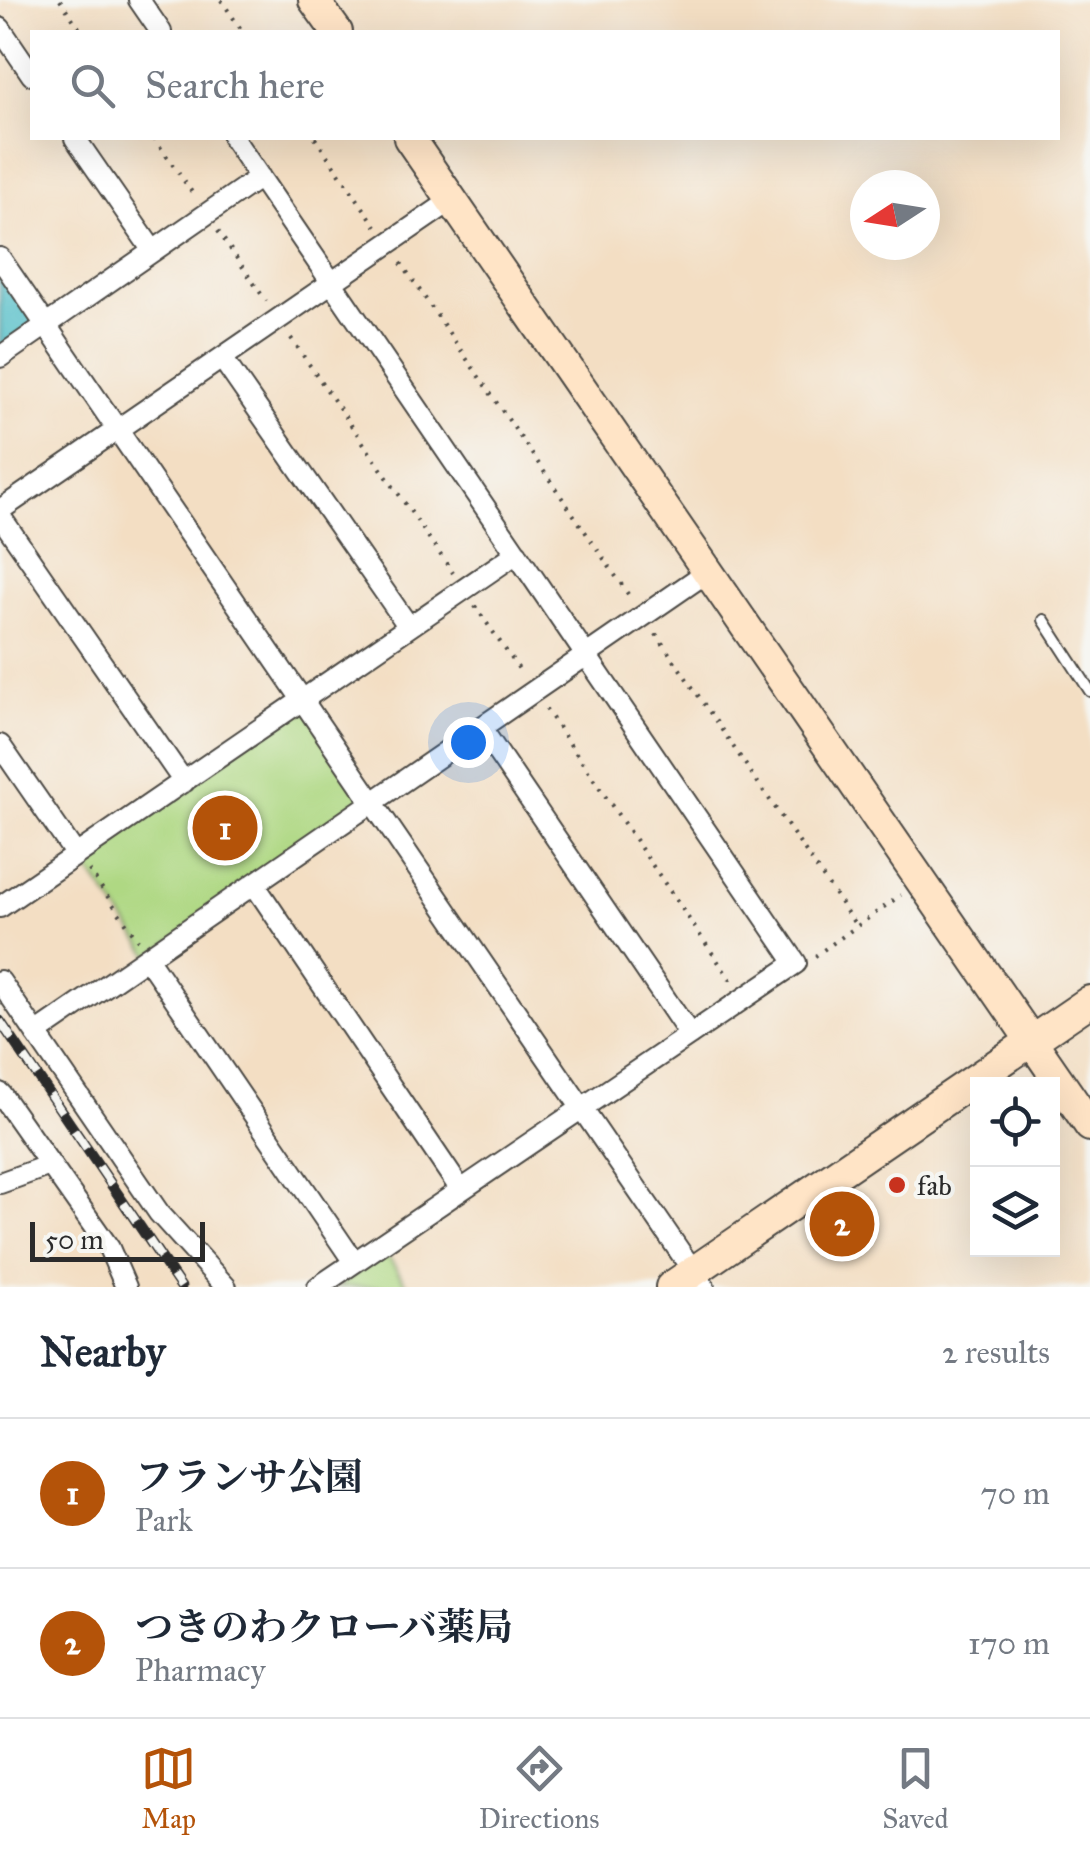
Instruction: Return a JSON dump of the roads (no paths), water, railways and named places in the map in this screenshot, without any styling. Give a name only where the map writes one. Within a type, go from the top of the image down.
[{"type":"street","points":[[139,0],[160,30]]},
{"type":"street","points":[[314,0],[335,30]]},
{"type":"street","points":[[0,28],[30,72]]},
{"type":"street","points":[[76,140],[153,251]]},
{"type":"street","points":[[233,140],[796,962],[318,1287]]},
{"type":"street","points":[[410,140],[1090,1126]]},
{"type":"street","points":[[0,357],[260,178]]},
{"type":"street","points":[[184,782],[0,513],[452,200]]},
{"type":"street","points":[[0,258],[582,1108],[690,1282],[1090,1001]]},
{"type":"street","points":[[222,358],[409,627]]},
{"type":"street","points":[[0,907],[516,553]]},
{"type":"street","points":[[36,1034],[707,572]]},
{"type":"street","points":[[480,728],[690,1035]]},
{"type":"street","points":[[0,745],[77,855]]},
{"type":"street","points":[[254,884],[461,1190]]},
{"type":"street","points":[[148,957],[354,1262]]},
{"type":"street","points":[[0,980],[159,1213],[226,1287]]},
{"type":"street","points":[[0,1092],[110,1248],[126,1287]]},
{"type":"street","points":[[0,1183],[50,1165]]},
{"type":"lane","points":[[1044,620],[1090,691]]},
{"type":"water","points":[[0,258],[46,325],[0,357]]},
{"type":"railway","points":[[0,1021],[181,1287]]},
{"type":"place","name":"フランサ公園","points":[[225,828]]},
{"type":"place","name":"fab","points":[[897,1185]]},
{"type":"place","name":"つきのわクローバ薬局","points":[[842,1224]]}]
